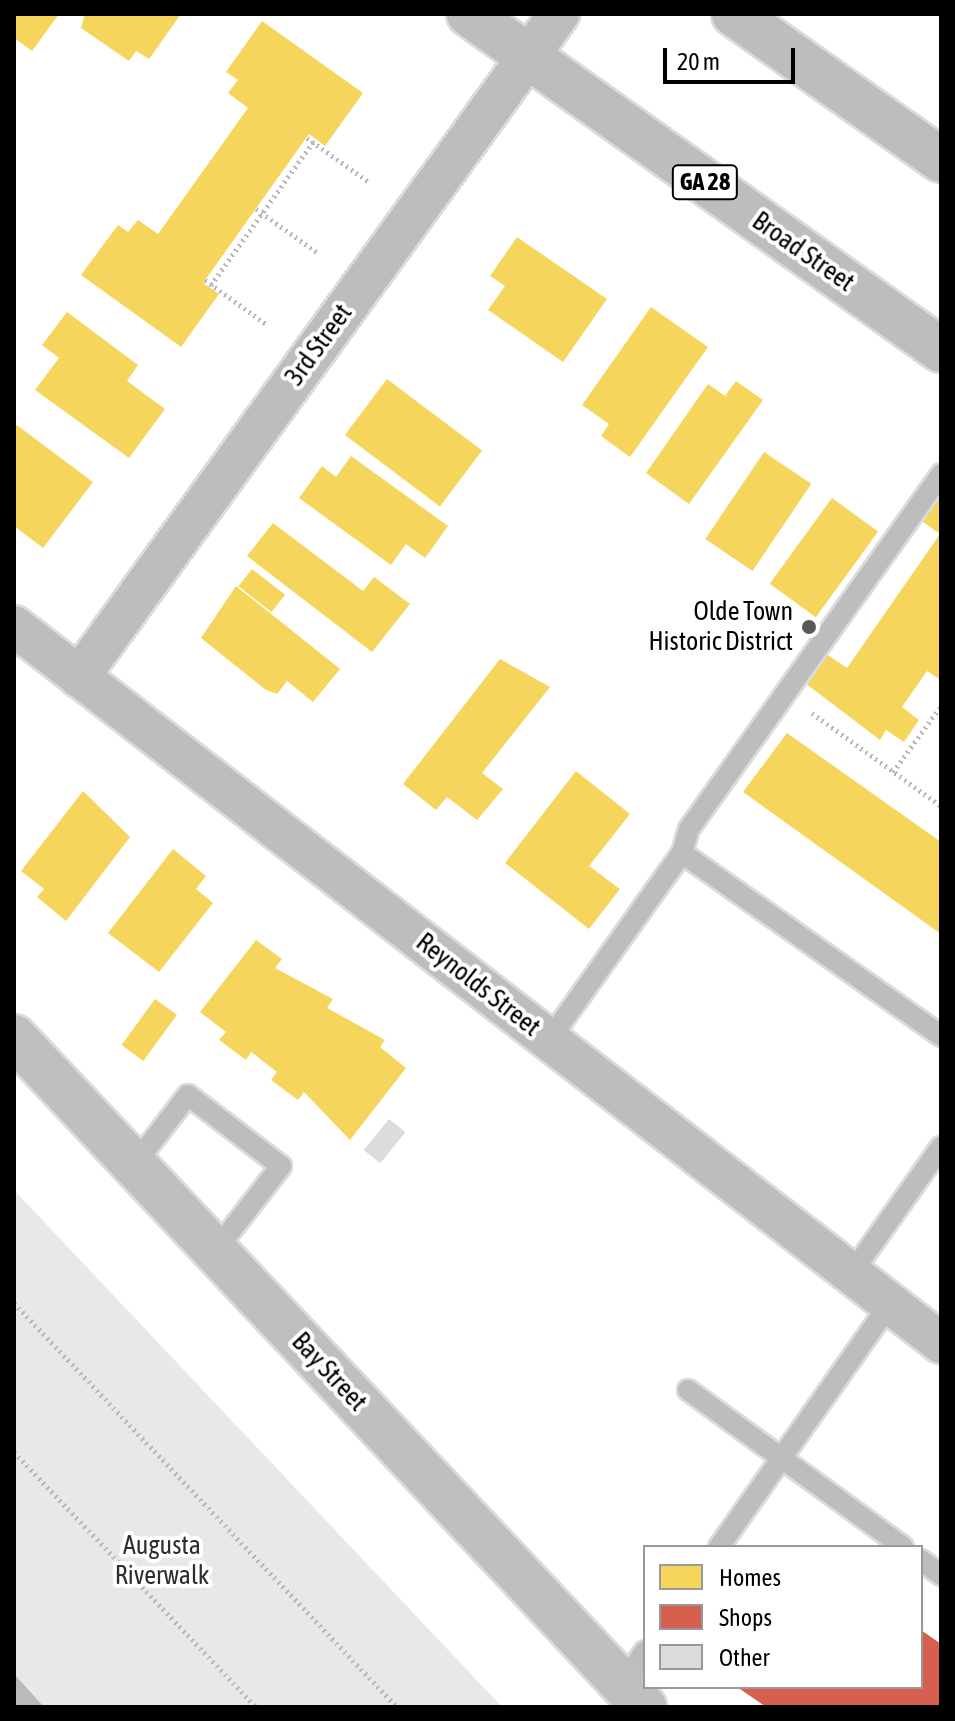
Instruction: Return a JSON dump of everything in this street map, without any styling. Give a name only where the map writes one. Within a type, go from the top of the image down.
[{"type":"main road","name":"Broad Street","points":[[469,14],[941,350]]},
{"type":"main road","points":[[734,14],[941,160]]},
{"type":"main road","name":"Bay Street","points":[[14,1037],[215,1251],[637,1681]]},
{"type":"street","name":"3rd Street","points":[[79,677],[559,14]]},
{"type":"street","name":"Reynolds Street","points":[[14,626],[941,1343]]},
{"type":"lane","points":[[549,1040],[682,853],[689,829],[941,474]]},
{"type":"lane","points":[[682,853],[941,1036]]},
{"type":"lane","points":[[134,1165],[188,1095],[281,1166],[215,1251]]},
{"type":"lane","points":[[851,1274],[941,1147]]},
{"type":"lane","points":[[720,1545],[890,1304]]},
{"type":"lane","points":[[688,1390],[900,1545]]},
{"type":"lane","points":[[923,1562],[941,1575]]},
{"type":"path","points":[[211,285],[310,140],[369,182]]},
{"type":"path","points":[[259,211],[318,253]]},
{"type":"path","points":[[205,280],[266,324]]},
{"type":"path","points":[[785,693],[941,806]]},
{"type":"path","points":[[893,772],[941,706]]},
{"type":"path","points":[[14,1303],[397,1707]]},
{"type":"path","points":[[14,1452],[256,1707]]},
{"type":"green space","name":"Augusta Riverwalk","points":[[14,1190],[502,1707],[14,1707]]},
{"type":"shaded area","points":[[14,1674],[44,1707],[14,1707]]},
{"type":"building: Homes","points":[[14,14],[59,14],[32,51],[14,38]]},
{"type":"building: Homes","points":[[85,14],[181,14],[149,59],[136,51],[129,61],[81,28]]},
{"type":"building: Homes","points":[[262,21],[363,93],[325,146],[309,134],[203,283],[219,294],[181,347],[81,275],[118,225],[128,232],[138,220],[158,234],[248,108],[228,93],[238,80],[226,72]]},
{"type":"building: Homes","points":[[517,237],[607,299],[563,362],[488,310],[505,286],[490,276]]},
{"type":"building: Homes","points":[[651,307],[708,347],[630,457],[601,436],[609,424],[582,405]]},
{"type":"building: Homes","points":[[67,312],[138,365],[127,381],[165,409],[129,458],[35,390],[59,358],[42,345]]},
{"type":"building: Homes","points":[[387,379],[482,451],[440,507],[345,435]]},
{"type":"building: Homes","points":[[736,381],[763,400],[689,504],[646,473],[708,384],[725,396]]},
{"type":"building: Homes","points":[[14,423],[93,482],[43,548],[14,526]]},
{"type":"building: Homes","points":[[764,452],[811,484],[753,571],[705,539]]},
{"type":"building: Homes","points":[[351,456],[448,526],[425,558],[406,544],[391,565],[299,498],[322,466],[336,477]]},
{"type":"building: Homes","points":[[941,487],[941,680],[927,671],[902,707],[919,720],[904,742],[886,730],[880,740],[805,683],[825,653],[847,668],[940,534],[919,519]]},
{"type":"building: Homes","points":[[832,498],[878,532],[816,617],[770,584]]},
{"type":"building: Homes","points":[[273,523],[363,591],[374,577],[410,604],[372,652],[247,556]]},
{"type":"building: Homes","points":[[252,569],[285,595],[272,612],[238,586]]},
{"type":"building: Homes","points":[[236,586],[340,669],[313,702],[287,681],[277,694],[266,690],[201,638]]},
{"type":"building: Homes","points":[[500,659],[550,687],[482,773],[503,789],[477,820],[447,797],[436,810],[403,784]]},
{"type":"building: Homes","points":[[787,733],[941,842],[941,934],[743,792]]},
{"type":"building: Homes","points":[[576,771],[630,814],[589,866],[620,889],[589,929],[505,863]]},
{"type":"building: Homes","points":[[83,791],[130,837],[66,921],[37,897],[44,889],[21,871]]},
{"type":"building: Homes","points":[[173,849],[206,876],[196,889],[213,903],[159,972],[108,933]]},
{"type":"building: Homes","points":[[256,940],[282,959],[275,968],[333,999],[327,1008],[385,1040],[380,1047],[406,1068],[350,1140],[304,1092],[298,1100],[271,1080],[277,1072],[251,1052],[246,1060],[219,1040],[226,1032],[200,1012]]},
{"type":"building: Homes","points":[[155,999],[177,1015],[143,1061],[121,1045]]},
{"type":"building: Shops","points":[[923,1631],[941,1644],[941,1707],[766,1707],[740,1689],[923,1689]]},
{"type":"building: Other","points":[[389,1119],[405,1132],[380,1163],[364,1150]]},
{"type":"place","name":"Olde Town Historic District","points":[[809,627]]}]
